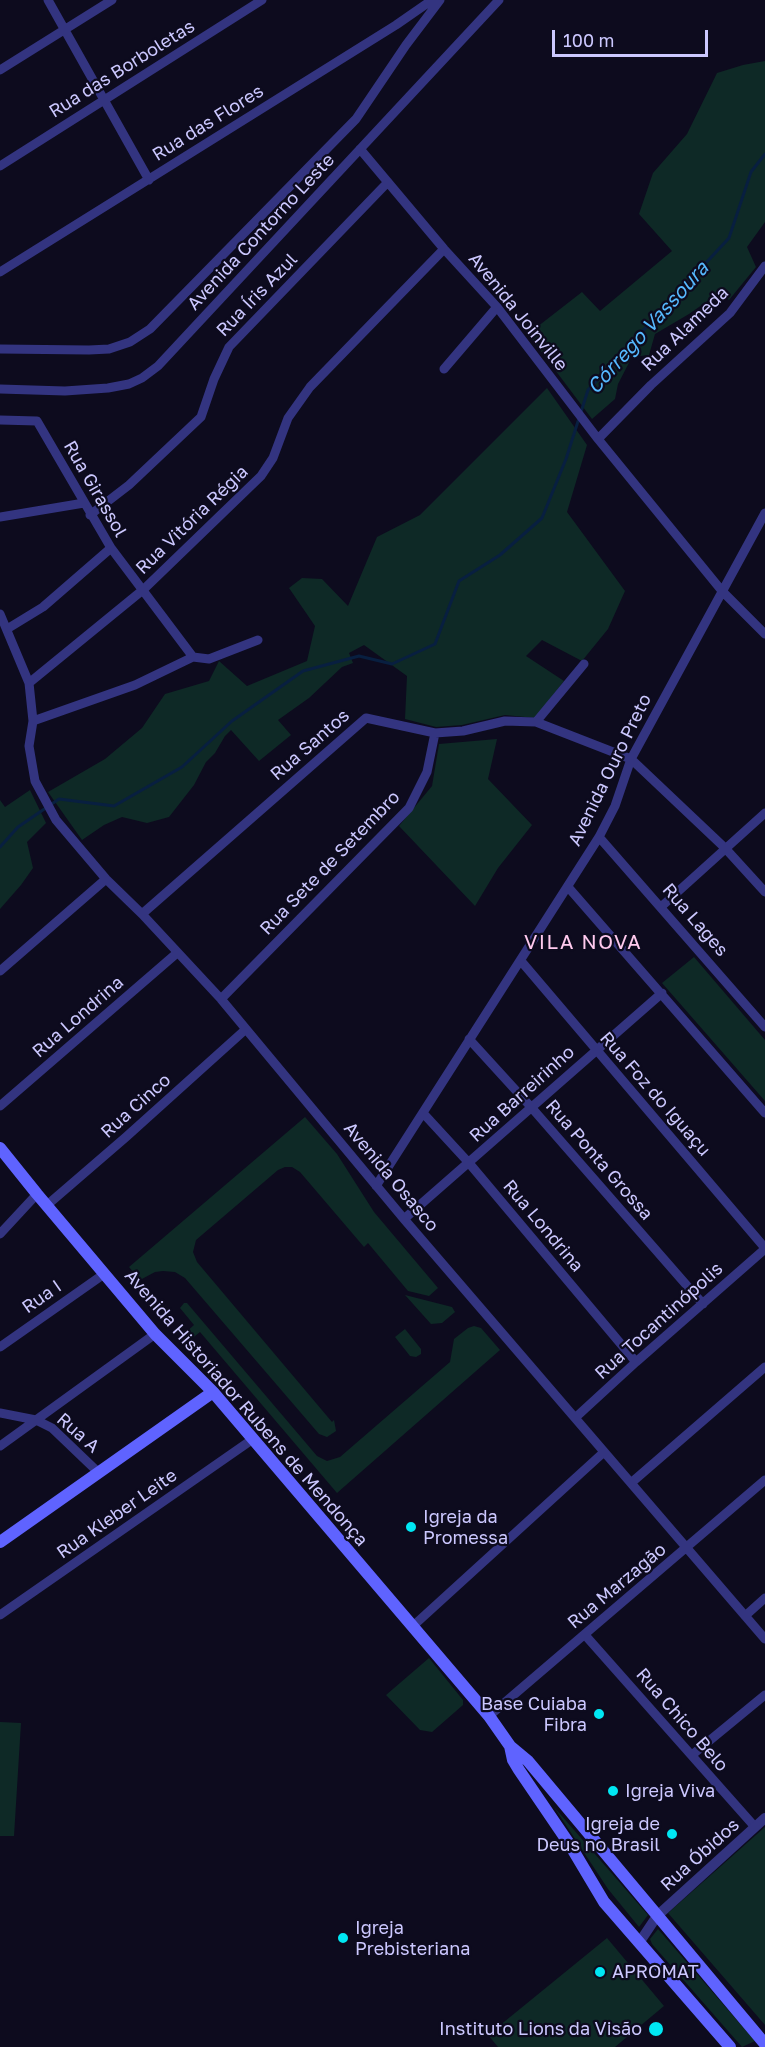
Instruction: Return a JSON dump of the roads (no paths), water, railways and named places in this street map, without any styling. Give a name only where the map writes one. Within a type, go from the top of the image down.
[{"type":"main road","name":"Avenida Historiador Rubens de Mendonça","points":[[0,1148],[155,1334],[213,1392],[489,1716],[510,1746],[528,1761],[765,2044]]},
{"type":"main road","points":[[0,1542],[213,1392]]},
{"type":"main road","name":"Avenida Historiador Rubens de Mendonça","points":[[510,1746],[513,1760],[519,1770],[570,1845],[604,1902],[729,2047]]},
{"type":"main road","points":[[570,1845],[577,1841],[594,1839]]},
{"type":"street","points":[[48,0],[149,180]]},
{"type":"street","points":[[0,70],[112,0]]},
{"type":"street","name":"Rua das Borboletas","points":[[0,166],[262,0]]},
{"type":"street","name":"Rua das Flores","points":[[0,272],[396,25],[432,0]]},
{"type":"street","name":"Avenida Contorno Leste","points":[[0,349],[110,349],[130,342],[150,329],[356,119],[406,45],[440,0]]},
{"type":"street","name":"Avenida Contorno Leste","points":[[0,389],[90,390],[129,384],[142,378],[170,354],[499,0]]},
{"type":"street","name":"Avenida Joinville","points":[[360,149],[444,249],[497,307],[598,439],[722,591],[765,634]]},
{"type":"street","name":"Rua Íris Azul","points":[[90,516],[129,485],[201,417],[214,379],[229,346],[388,182]]},
{"type":"street","name":"Rua Vitória Régia","points":[[29,683],[144,589],[261,477],[273,458],[288,418],[310,387],[444,249]]},
{"type":"street","name":"Rua Alameda","points":[[598,439],[730,313],[765,266]]},
{"type":"street","points":[[444,369],[497,307]]},
{"type":"street","name":"Rua Girassol","points":[[0,420],[37,421],[90,516],[111,548],[193,657]]},
{"type":"street","points":[[0,517],[84,503]]},
{"type":"street","name":"Avenida Ouro Preto","points":[[376,1186],[599,837],[615,806],[631,759],[765,513]]},
{"type":"street","points":[[7,629],[43,607],[111,548]]},
{"type":"street","name":"Avenida Osasco","points":[[0,614],[29,683],[33,721],[28,746],[35,781],[70,839],[221,999],[404,1219],[765,1639]]},
{"type":"street","points":[[33,721],[135,685],[193,657],[209,659],[258,640]]},
{"type":"street","points":[[536,722],[584,664]]},
{"type":"street","name":"Rua Santos","points":[[142,914],[366,718],[435,733],[463,732],[506,721],[536,722],[631,759],[725,848],[765,892]]},
{"type":"street","name":"Rua Sete de Setembro","points":[[221,999],[409,808],[426,772],[435,733]]},
{"type":"street","points":[[662,906],[765,813]]},
{"type":"street","name":"Rua Lages","points":[[599,837],[662,906],[765,1027]]},
{"type":"street","points":[[0,971],[106,879]]},
{"type":"street","points":[[568,887],[765,1113]]},
{"type":"street","name":"Rua Londrina","points":[[0,1106],[177,953]]},
{"type":"street","name":"Rua Foz do Iguaçu","points":[[521,961],[765,1248]]},
{"type":"street","name":"Rua Barreirinho","points":[[404,1219],[662,993]]},
{"type":"street","name":"Rua Cinco","points":[[46,1206],[246,1029]]},
{"type":"street","name":"Rua Ponta Grossa","points":[[469,1039],[703,1304]]},
{"type":"street","name":"Rua Londrina","points":[[423,1113],[469,1162],[636,1362]]},
{"type":"street","points":[[0,1234],[37,1194]]},
{"type":"street","name":"Rua Tocantinópolis","points":[[575,1418],[765,1248]]},
{"type":"street","name":"Rua I","points":[[0,1347],[104,1274]]},
{"type":"street","points":[[0,1446],[155,1334]]},
{"type":"street","points":[[631,1484],[765,1367]]},
{"type":"street","name":"Rua A","points":[[0,1413],[36,1420],[52,1428],[99,1473]]},
{"type":"street","name":"Rua Kleber Leite","points":[[0,1615],[253,1439]]},
{"type":"street","points":[[412,1626],[604,1452]]},
{"type":"street","name":"Rua Marzagão","points":[[489,1716],[765,1480]]},
{"type":"street","points":[[745,1616],[765,1598]]},
{"type":"street","name":"Rua Chico Belo","points":[[585,1635],[755,1827]]},
{"type":"street","points":[[692,1755],[765,1695]]},
{"type":"street","name":"Rua Óbidos","points":[[639,1943],[657,1916],[765,1818]]},
{"type":"waterway","name":"Córrego Vassoura","points":[[0,847],[18,827],[59,799],[114,806],[182,767],[232,721],[303,671],[359,656],[392,664],[435,644],[459,581],[500,555],[542,518],[566,459],[588,390],[729,238],[751,172],[765,154]]},
{"type":"place","name":"Igreja da Promessa","points":[[411,1527]]},
{"type":"place","name":"Base Cuiaba Fibra","points":[[599,1714]]},
{"type":"place","name":"Igreja Viva","points":[[613,1791]]},
{"type":"place","name":"Igreja de Deus no Brasil","points":[[672,1834]]},
{"type":"place","name":"Igreja Prebisteriana","points":[[343,1938]]},
{"type":"place","name":"APROMAT","points":[[600,1972]]},
{"type":"place","name":"Instituto Lions da Visão","points":[[656,2029]]},
{"type":"district","name":"VILA NOVA","points":[[583,943]]}]
